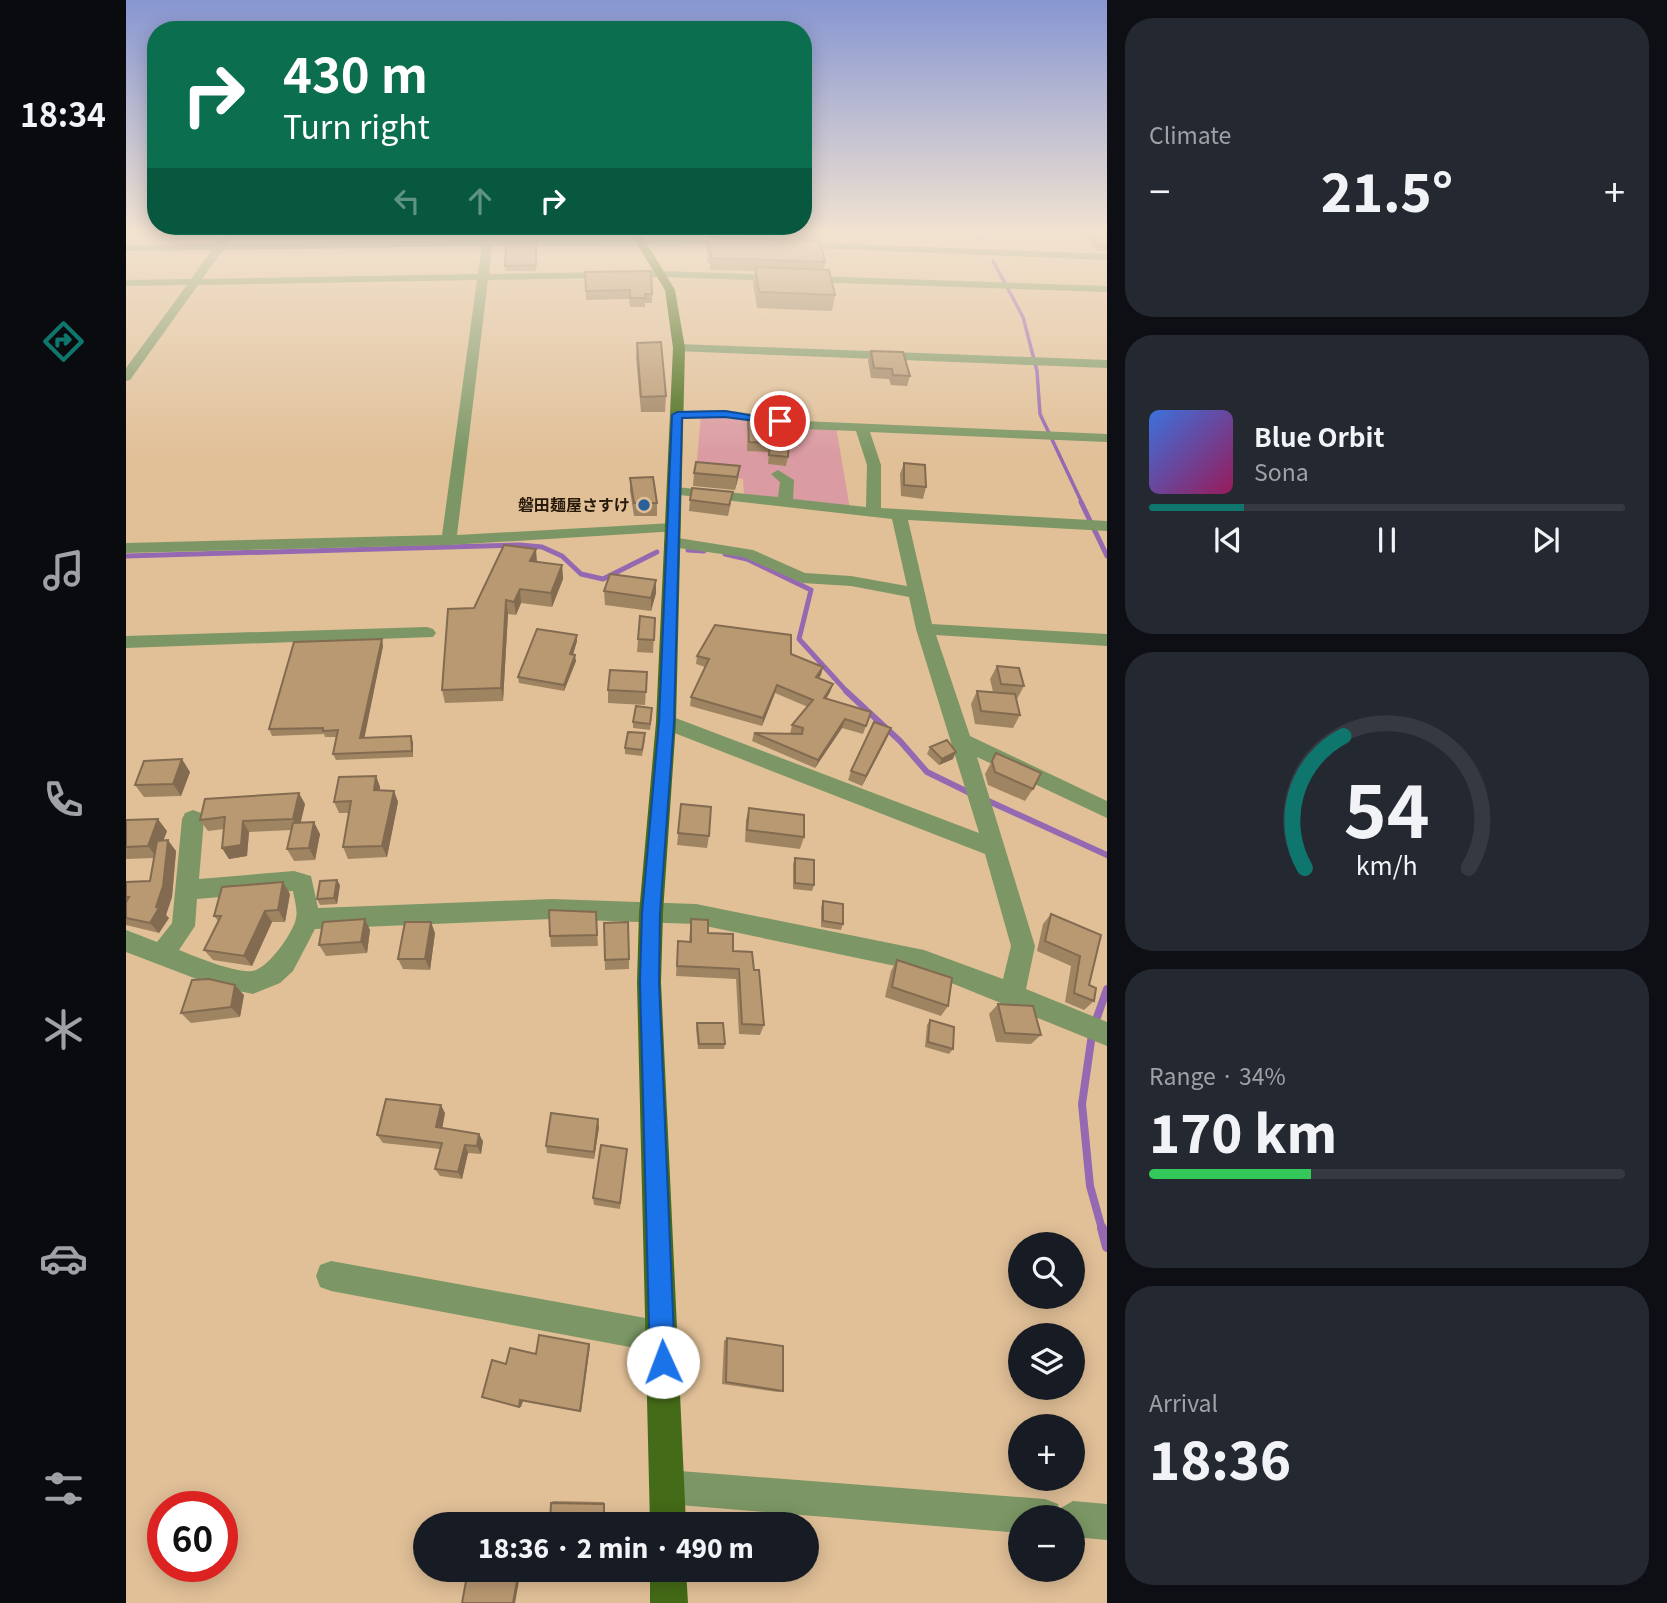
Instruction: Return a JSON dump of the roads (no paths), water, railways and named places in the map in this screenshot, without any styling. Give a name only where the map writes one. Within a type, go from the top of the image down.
[{"type":"main road","points":[[668,1512],[649,982],[651,913],[666,722],[676,491],[679,348],[674,306]]},
{"type":"main road","points":[[668,1582],[669,1603]]},
{"type":"street","points":[[126,377],[178,306]]},
{"type":"street","points":[[449,540],[478,306]]},
{"type":"street","points":[[679,348],[1107,364]]},
{"type":"street","points":[[677,415],[725,414],[802,425],[1107,438]]},
{"type":"street","points":[[862,428],[874,465],[873,512]]},
{"type":"street","points":[[778,474],[787,480],[785,502]]},
{"type":"street","points":[[676,491],[899,515],[1097,526]]},
{"type":"street","points":[[899,515],[925,629],[962,741],[1023,946],[1012,995]]},
{"type":"street","points":[[126,548],[673,535],[747,553],[802,578],[851,581],[916,593]]},
{"type":"street","points":[[925,629],[1107,640]]},
{"type":"street","points":[[126,642],[427,633]]},
{"type":"street","points":[[666,722],[995,849]]},
{"type":"street","points":[[962,741],[1107,810]]},
{"type":"street","points":[[162,955],[183,926],[193,819]]},
{"type":"street","points":[[126,941],[215,975],[253,982],[271,975],[284,963],[308,919],[303,883],[294,881],[187,890]]},
{"type":"street","points":[[308,919],[552,909],[696,914],[924,961],[1107,1034]]},
{"type":"street","points":[[331,1276],[662,1338]]},
{"type":"street","points":[[667,1487],[1008,1514]]},
{"type":"street","points":[[1085,1521],[1107,1522]]},
{"type":"waterway","points":[[1017,306],[1023,317],[1037,371],[1040,414],[1082,503]]},
{"type":"waterway","points":[[1081,502],[1107,556]]},
{"type":"waterway","points":[[126,556],[520,545],[542,547],[562,556],[581,574],[603,579],[657,552]]},
{"type":"waterway","points":[[688,550],[704,551]]},
{"type":"waterway","points":[[725,554],[747,559],[811,590],[799,639],[847,692]]},
{"type":"waterway","points":[[847,692],[900,741],[927,772],[974,795]]},
{"type":"waterway","points":[[984,799],[1107,855]]},
{"type":"waterway","points":[[1095,1023],[1107,989]]},
{"type":"waterway","points":[[1092,1034],[1082,1104],[1090,1186],[1102,1229]]},
{"type":"waterway","points":[[1102,1228],[1107,1247]]},
{"type":"place","name":"磐田麺屋さすけ","points":[[644,505]]}]
